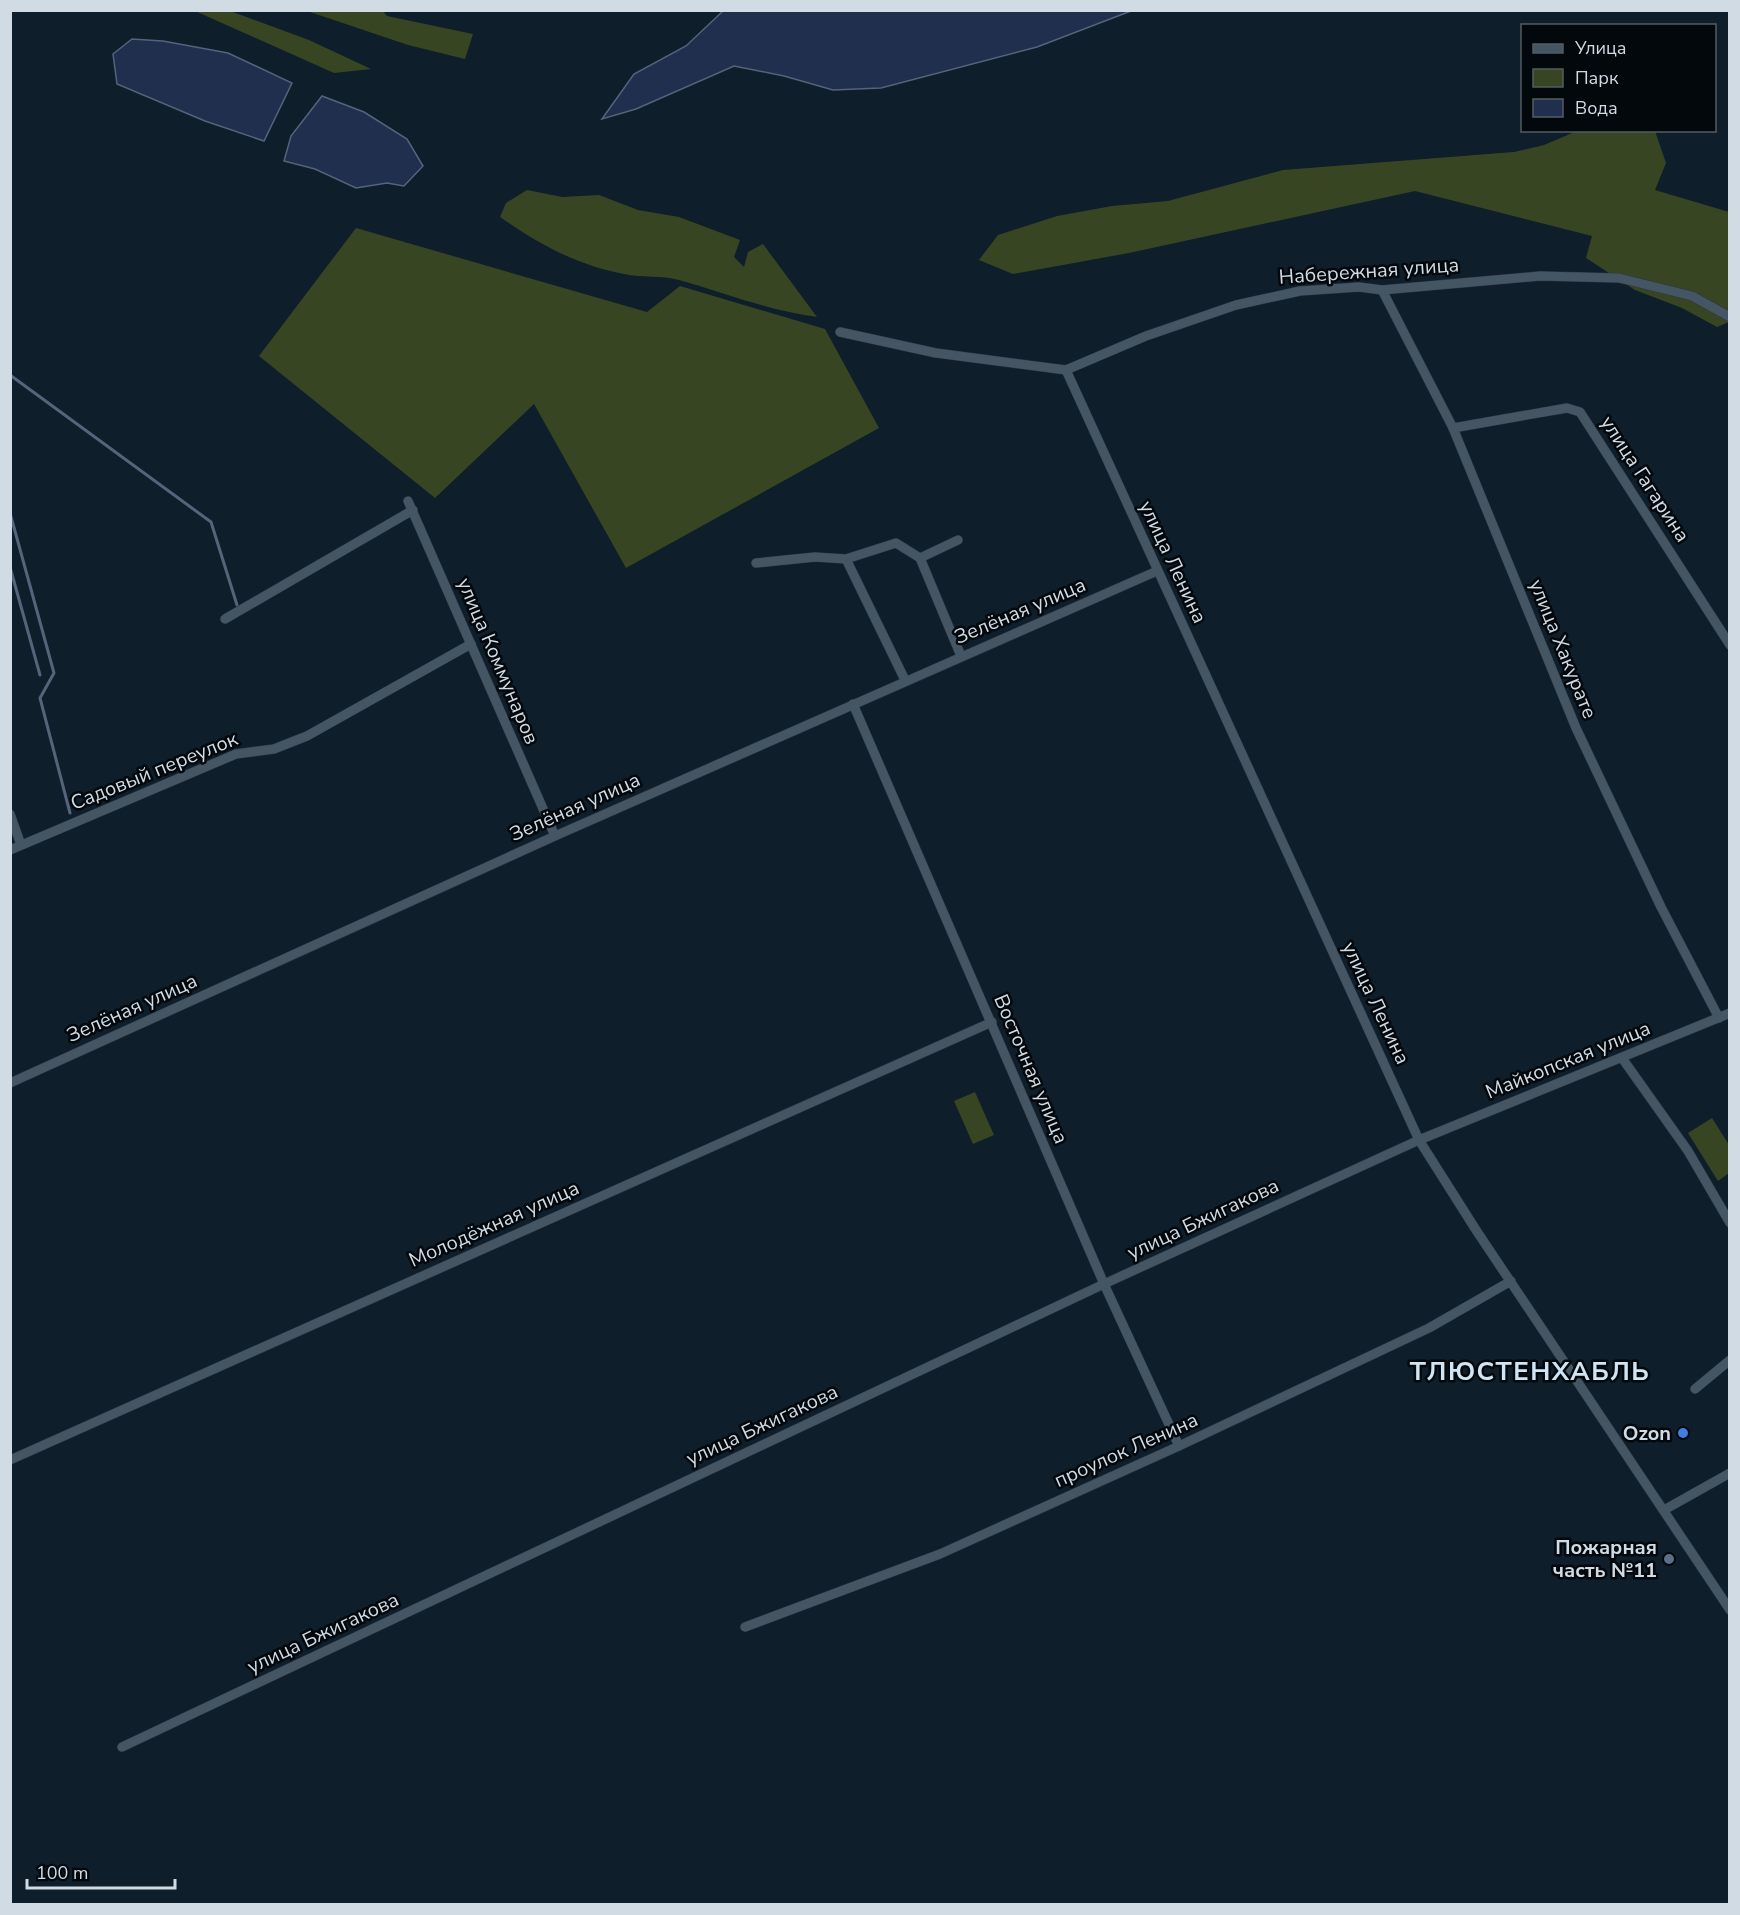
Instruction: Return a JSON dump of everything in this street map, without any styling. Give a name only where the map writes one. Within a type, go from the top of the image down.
[{"type":"street","name":"Набережная улица","points":[[1066,370],[1146,336],[1236,305],[1300,291],[1359,287],[1382,290],[1540,276],[1620,278],[1692,296],[1730,317]]},
{"type":"street","name":"улица Хакурате","points":[[1382,290],[1453,428],[1576,728],[1661,907],[1719,1018]]},
{"type":"street","points":[[840,332],[936,353],[1066,370]]},
{"type":"street","name":"улица Ленина","points":[[1066,370],[1419,1140],[1730,1610]]},
{"type":"street","name":"улица Гагарина","points":[[1453,428],[1568,408],[1580,412],[1730,645]]},
{"type":"street","name":"улица Коммунаров","points":[[225,619],[411,505],[555,836]]},
{"type":"street","points":[[920,558],[958,540]]},
{"type":"street","points":[[756,563],[815,557],[846,559],[896,543],[920,558],[961,656]]},
{"type":"street","points":[[846,559],[904,680]]},
{"type":"street","name":"Зелёная улица","points":[[10,1083],[904,680],[1157,571]]},
{"type":"street","name":"Садовый переулок","points":[[10,850],[236,753],[274,749],[307,736],[471,644]]},
{"type":"street","name":"Восточная улица","points":[[853,704],[1104,1284],[1179,1446]]},
{"type":"street","points":[[10,814],[21,846]]},
{"type":"street","name":"Майкопская улица","points":[[1419,1140],[1730,1013]]},
{"type":"street","name":"Молодёжная улица","points":[[10,1460],[992,1022]]},
{"type":"street","points":[[1622,1058],[1688,1151],[1730,1223]]},
{"type":"street","name":"улица Бжигакова","points":[[122,1747],[1104,1284],[1419,1140]]},
{"type":"street","name":"проулок Ленина","points":[[745,1627],[940,1554],[1179,1446],[1430,1328],[1511,1281]]},
{"type":"street","points":[[1695,1389],[1730,1360]]},
{"type":"street","points":[[1664,1510],[1730,1473]]},
{"type":"green space","points":[[195,11],[230,11],[309,40],[371,69],[334,73]]},
{"type":"green space","points":[[307,11],[383,11],[387,16],[473,34],[465,59],[408,45]]},
{"type":"green space","points":[[1575,132],[1655,132],[1666,163],[1655,190],[1729,212],[1729,322],[1717,327],[1682,308],[1635,290],[1586,258],[1592,236],[1415,191],[1129,253],[1013,274],[979,260],[998,235],[1057,216],[1112,206],[1168,201],[1283,170],[1514,152],[1544,145]]},
{"type":"green space","points":[[527,190],[562,197],[599,195],[638,210],[679,217],[740,240],[734,257],[744,267],[748,252],[763,244],[817,317],[765,306],[679,280],[624,274],[574,259],[544,245],[500,217],[506,203]]},
{"type":"green space","points":[[356,228],[647,312],[680,286],[825,329],[879,428],[626,568],[534,404],[435,498],[259,356]]},
{"type":"green space","points":[[975,1092],[994,1135],[973,1144],[954,1101]]},
{"type":"green space","points":[[1712,1118],[1729,1145],[1729,1173],[1718,1181],[1688,1133]]},
{"type":"water","points":[[723,11],[1131,11],[1037,47],[881,88],[833,90],[784,76],[734,66],[636,109],[602,119],[634,74],[686,46]]},
{"type":"water","points":[[132,39],[163,41],[228,53],[292,83],[264,141],[205,121],[117,84],[113,54]]},
{"type":"water","points":[[322,96],[364,112],[407,139],[423,166],[404,186],[387,183],[356,188],[315,169],[284,161],[291,136]]},
{"type":"waterway","points":[[10,375],[211,522],[237,605]]},
{"type":"waterway","points":[[10,513],[54,673],[40,698],[70,813]]},
{"type":"waterway","points":[[10,567],[40,675]]},
{"type":"place","name":"Ozon","points":[[1683,1433]]},
{"type":"place","name":"Пожарная часть №11","points":[[1669,1559]]},
{"type":"district","name":"ТЛЮСТЕНХАБЛЬ","points":[[1530,1371]]}]
